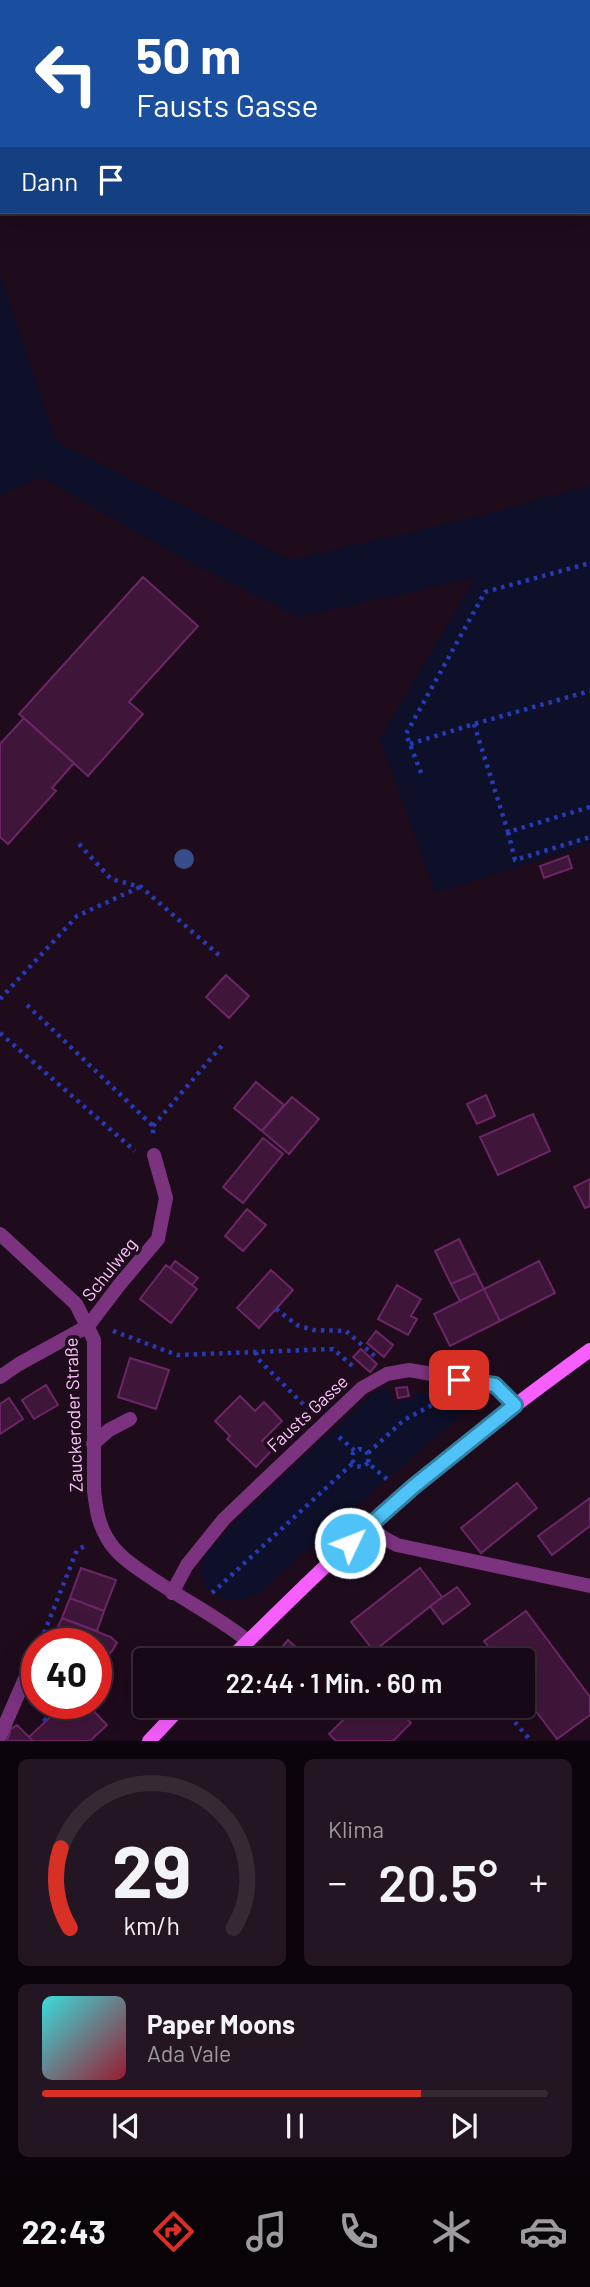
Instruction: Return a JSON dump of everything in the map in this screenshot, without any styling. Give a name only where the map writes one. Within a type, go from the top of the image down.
[{"type":"street","name":"Schulweg","points":[[88,1326],[158,1239],[166,1198],[154,1155]]},
{"type":"street","name":"Zauckeroder Straße","points":[[0,1234],[76,1304],[94,1339],[93,1444],[97,1513],[105,1535],[125,1559],[172,1593],[227,1624],[248,1641]]},
{"type":"street","points":[[0,1377],[88,1326]]},
{"type":"street","points":[[241,1648],[292,1596],[413,1487],[515,1405],[590,1350]]},
{"type":"street","name":"Fausts Gasse","points":[[172,1593],[187,1565],[224,1519],[359,1390],[387,1374],[409,1370],[495,1385],[515,1405]]},
{"type":"street","points":[[93,1444],[109,1430],[130,1419]]},
{"type":"street","points":[[369,1526],[397,1545],[590,1586]]},
{"type":"street","points":[[0,1736],[21,1688]]},
{"type":"street","points":[[149,1741],[171,1718]]},
{"type":"path","points":[[421,773],[406,734],[485,592],[590,563]]},
{"type":"path","points":[[410,744],[590,691]]},
{"type":"path","points":[[474,724],[515,860],[590,838]]},
{"type":"path","points":[[508,832],[590,807]]},
{"type":"path","points":[[79,844],[111,879],[141,887],[220,956]]},
{"type":"path","points":[[0,999],[77,916],[141,887]]},
{"type":"path","points":[[27,1005],[153,1126]]},
{"type":"path","points":[[0,1033],[158,1174]]},
{"type":"path","points":[[154,1155],[153,1126],[225,1042]]},
{"type":"path","points":[[276,1309],[297,1325],[313,1330],[346,1331],[364,1345]]},
{"type":"path","points":[[111,1330],[177,1355],[333,1349],[371,1383]]},
{"type":"path","points":[[256,1352],[257,1359],[323,1424]]},
{"type":"path","points":[[368,1463],[368,1453],[404,1420],[457,1391],[459,1380]]},
{"type":"path","points":[[353,1463],[355,1451],[362,1449],[368,1453]]},
{"type":"path","points":[[353,1463],[362,1467],[368,1463]]},
{"type":"path","points":[[210,1594],[353,1463]]},
{"type":"path","points":[[368,1463],[392,1483]]},
{"type":"path","points":[[46,1628],[77,1550]]},
{"type":"path","points":[[513,1718],[531,1741]]},
{"type":"shaded area","points":[[0,275],[56,441],[291,560],[479,516],[590,485],[590,844],[435,893],[380,738],[475,578],[298,617],[184,559],[41,477],[0,496]]},
{"type":"shaded area","points":[[441,1387],[487,1394],[257,1595],[229,1600],[204,1587],[200,1572],[204,1556],[246,1511],[373,1393],[388,1388],[392,1402],[414,1398],[414,1392],[438,1397]]},
{"type":"building","points":[[143,577],[198,626],[129,702],[143,714],[88,776],[19,714]]},
{"type":"building","points":[[24,718],[74,763],[52,788],[56,791],[8,844],[0,837],[0,744]]},
{"type":"building","points":[[568,856],[572,868],[544,878],[540,866]]},
{"type":"building","points":[[226,975],[249,996],[229,1018],[206,997]]},
{"type":"building","points":[[256,1082],[284,1105],[262,1131],[234,1108]]},
{"type":"building","points":[[486,1095],[495,1116],[477,1124],[467,1104]]},
{"type":"building","points":[[292,1097],[319,1119],[289,1154],[262,1131]]},
{"type":"building","points":[[533,1114],[550,1151],[498,1175],[480,1137]]},
{"type":"building","points":[[263,1138],[283,1154],[243,1203],[223,1187]]},
{"type":"building","points":[[590,1179],[590,1206],[585,1208],[574,1187]]},
{"type":"building","points":[[247,1209],[266,1225],[243,1251],[225,1236]]},
{"type":"building","points":[[459,1239],[476,1273],[451,1284],[435,1251]]},
{"type":"building","points":[[175,1261],[198,1278],[192,1285],[170,1268]]},
{"type":"building","points":[[539,1261],[555,1293],[500,1321],[484,1289]]},
{"type":"building","points":[[166,1265],[197,1289],[171,1323],[140,1299]]},
{"type":"building","points":[[271,1270],[293,1290],[259,1328],[237,1308]]},
{"type":"building","points":[[476,1273],[484,1289],[460,1301],[451,1284]]},
{"type":"building","points":[[397,1285],[421,1299],[411,1316],[417,1319],[408,1335],[378,1319]]},
{"type":"building","points":[[484,1289],[500,1321],[450,1346],[434,1314]]},
{"type":"building","points":[[376,1331],[393,1345],[384,1357],[367,1343]]},
{"type":"building","points":[[361,1349],[377,1364],[370,1372],[353,1357]]},
{"type":"building","points":[[130,1358],[169,1370],[156,1409],[118,1397]]},
{"type":"building","points":[[46,1385],[58,1405],[34,1419],[22,1400]]},
{"type":"building","points":[[407,1387],[409,1396],[398,1398],[396,1388]]},
{"type":"building","points":[[240,1396],[255,1411],[264,1402],[282,1421],[262,1441],[272,1450],[256,1467],[227,1439],[230,1436],[215,1421]]},
{"type":"building","points":[[9,1398],[23,1419],[0,1434],[0,1404]]},
{"type":"building","points":[[517,1483],[537,1508],[481,1553],[461,1528]]},
{"type":"building","points":[[590,1498],[590,1526],[552,1555],[538,1536]]},
{"type":"building","points":[[81,1568],[116,1580],[104,1611],[70,1598]]},
{"type":"building","points":[[420,1568],[442,1597],[378,1648],[372,1648],[351,1622]]},
{"type":"building","points":[[457,1587],[470,1604],[443,1624],[430,1606]]},
{"type":"building","points":[[70,1598],[104,1611],[98,1628],[89,1628],[62,1618]]},
{"type":"building","points":[[526,1611],[590,1697],[590,1715],[557,1739],[535,1710],[535,1648],[489,1648],[484,1641]]},
{"type":"building","points":[[62,1618],[88,1628],[58,1628]]},
{"type":"building","points":[[112,1638],[117,1643],[112,1651]]},
{"type":"building","points":[[288,1640],[297,1648],[281,1648]]},
{"type":"building","points":[[345,1718],[406,1718],[411,1723],[393,1741],[336,1741],[329,1734]]},
{"type":"building","points":[[48,1719],[101,1719],[107,1725],[90,1741],[33,1741],[29,1737]]},
{"type":"building","points":[[17,1725],[33,1741],[7,1741],[11,1729]]},
{"type":"route","points":[[350,1543],[413,1487],[515,1405],[495,1385],[459,1380]]}]
